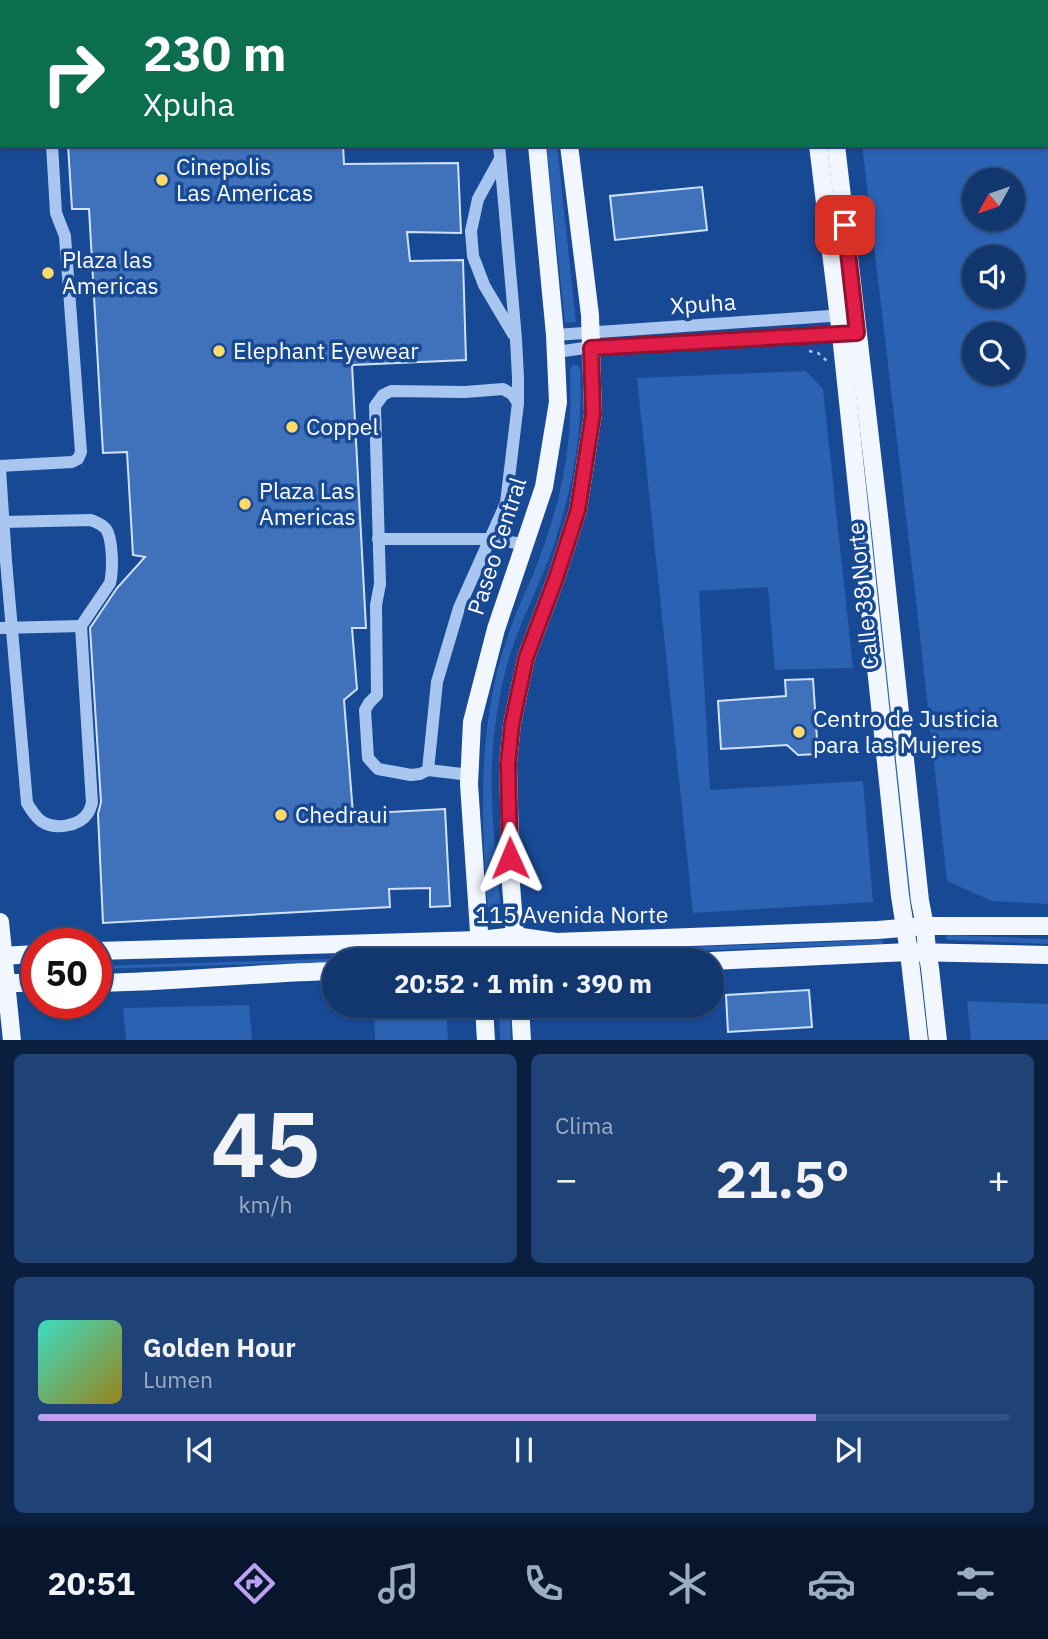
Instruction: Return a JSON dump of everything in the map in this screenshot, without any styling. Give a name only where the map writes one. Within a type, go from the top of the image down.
[{"type":"main road","name":"Paseo Central","points":[[480,948],[470,775],[472,722],[496,629],[544,487],[558,402],[556,343],[537,147]]},
{"type":"main road","points":[[516,948],[511,885],[508,764],[512,724],[526,658],[578,510],[593,414],[591,340],[569,147]]},
{"type":"main road","name":"Calle 38 Norte","points":[[818,147],[882,538],[920,901],[925,926],[918,952],[919,1040]]},
{"type":"main road","name":"Calle 38 Norte","points":[[836,147],[846,314]]},
{"type":"main road","name":"Calle 38 Norte","points":[[849,334],[899,882],[905,929],[930,968],[938,1040]]},
{"type":"main road","points":[[0,922],[3,983],[12,1040]]},
{"type":"main road","name":"115 Avenida Norte","points":[[112,951],[480,940],[515,936],[556,943],[925,926],[1048,926]]},
{"type":"main road","points":[[724,960],[918,952],[1048,955]]},
{"type":"main road","points":[[2,956],[21,955]]},
{"type":"main road","points":[[112,983],[322,971]]},
{"type":"main road","points":[[3,983],[21,983]]},
{"type":"main road","points":[[485,1018],[486,1040]]},
{"type":"main road","points":[[521,1018],[522,1040]]},
{"type":"street","points":[[3,522],[91,520],[106,529],[110,536],[110,583],[81,626],[92,803],[88,814],[78,822],[65,826],[49,825],[42,821],[33,814],[27,803],[6,628],[0,467],[72,462],[78,459],[81,452],[65,236],[56,213],[52,147]]},
{"type":"street","points":[[428,770],[437,682],[460,608],[506,503],[518,402],[516,339],[499,147]]},
{"type":"street","points":[[500,159],[478,199],[471,231],[473,256],[484,285],[516,339]]},
{"type":"street","name":"Xpuha","points":[[556,343],[846,314]]},
{"type":"street","name":"Xpuha","points":[[591,340],[849,334]]},
{"type":"street","points":[[470,775],[428,770],[411,775],[378,769],[368,758],[365,710],[377,695],[376,605],[380,584],[375,406],[383,395],[391,391],[465,392],[503,389],[512,394],[518,402]]},
{"type":"street","points":[[378,539],[489,539],[524,544]]},
{"type":"street","points":[[6,628],[81,626]]},
{"type":"shaded area","points":[[546,147],[557,147],[576,322],[565,323]]},
{"type":"shaded area","points":[[862,147],[1048,147],[1048,904],[992,901],[947,881]]},
{"type":"shaded area","points":[[573,365],[580,369],[581,395],[573,472],[553,547],[511,653],[495,724],[492,753],[493,826],[501,913],[498,917],[492,917],[488,911],[483,823],[484,764],[490,706],[505,644],[556,509],[567,454],[570,369]]},
{"type":"shaded area","points":[[853,365],[913,901],[909,901],[908,895],[850,366]]},
{"type":"shaded area","points":[[806,371],[823,389],[853,668],[775,670],[768,587],[699,591],[710,790],[863,781],[873,902],[693,913],[637,378]]},
{"type":"shaded area","points":[[948,935],[1048,939],[1048,944],[948,940],[945,938]]},
{"type":"shaded area","points":[[883,940],[883,944],[724,950],[656,948]]},
{"type":"shaded area","points":[[322,959],[322,962],[112,969],[112,966]]},
{"type":"shaded area","points":[[967,1001],[1048,1004],[1048,1040],[971,1040]]},
{"type":"shaded area","points":[[249,1005],[252,1040],[126,1040],[123,1008]]},
{"type":"shaded area","points":[[374,1018],[447,1018],[448,1040],[375,1040]]},
{"type":"shaded area","points":[[499,1018],[510,1018],[511,1040],[500,1040]]},
{"type":"building","name":"Plaza Las Americas","points":[[68,147],[343,147],[344,164],[458,163],[461,233],[407,232],[410,261],[463,260],[466,360],[352,365],[366,628],[352,628],[357,689],[344,700],[353,814],[445,809],[450,906],[430,907],[430,888],[389,889],[390,907],[103,923],[98,814],[101,802],[90,628],[117,588],[145,557],[133,555],[127,452],[103,453],[89,209],[72,209]]},
{"type":"building","points":[[702,187],[707,230],[615,240],[610,196]]},
{"type":"building","points":[[813,679],[818,754],[798,755],[787,745],[721,749],[718,701],[786,696],[785,680]]},
{"type":"building","points":[[809,990],[812,1027],[728,1032],[726,995]]},
{"type":"place","name":"Cinepolis Las Americas","points":[[162,180]]},
{"type":"place","name":"Plaza las Americas","points":[[48,273]]},
{"type":"place","name":"Elephant Eyewear","points":[[219,351]]},
{"type":"place","name":"Coppel","points":[[292,427]]},
{"type":"place","name":"Plaza Las Americas","points":[[245,504]]},
{"type":"place","name":"Centro de Justicia para las Mujeres","points":[[799,732]]},
{"type":"place","name":"Chedraui","points":[[281,815]]},
{"type":"route","points":[[510,858],[508,764],[512,724],[526,658],[578,510],[593,414],[591,348],[857,333],[845,225]]}]
